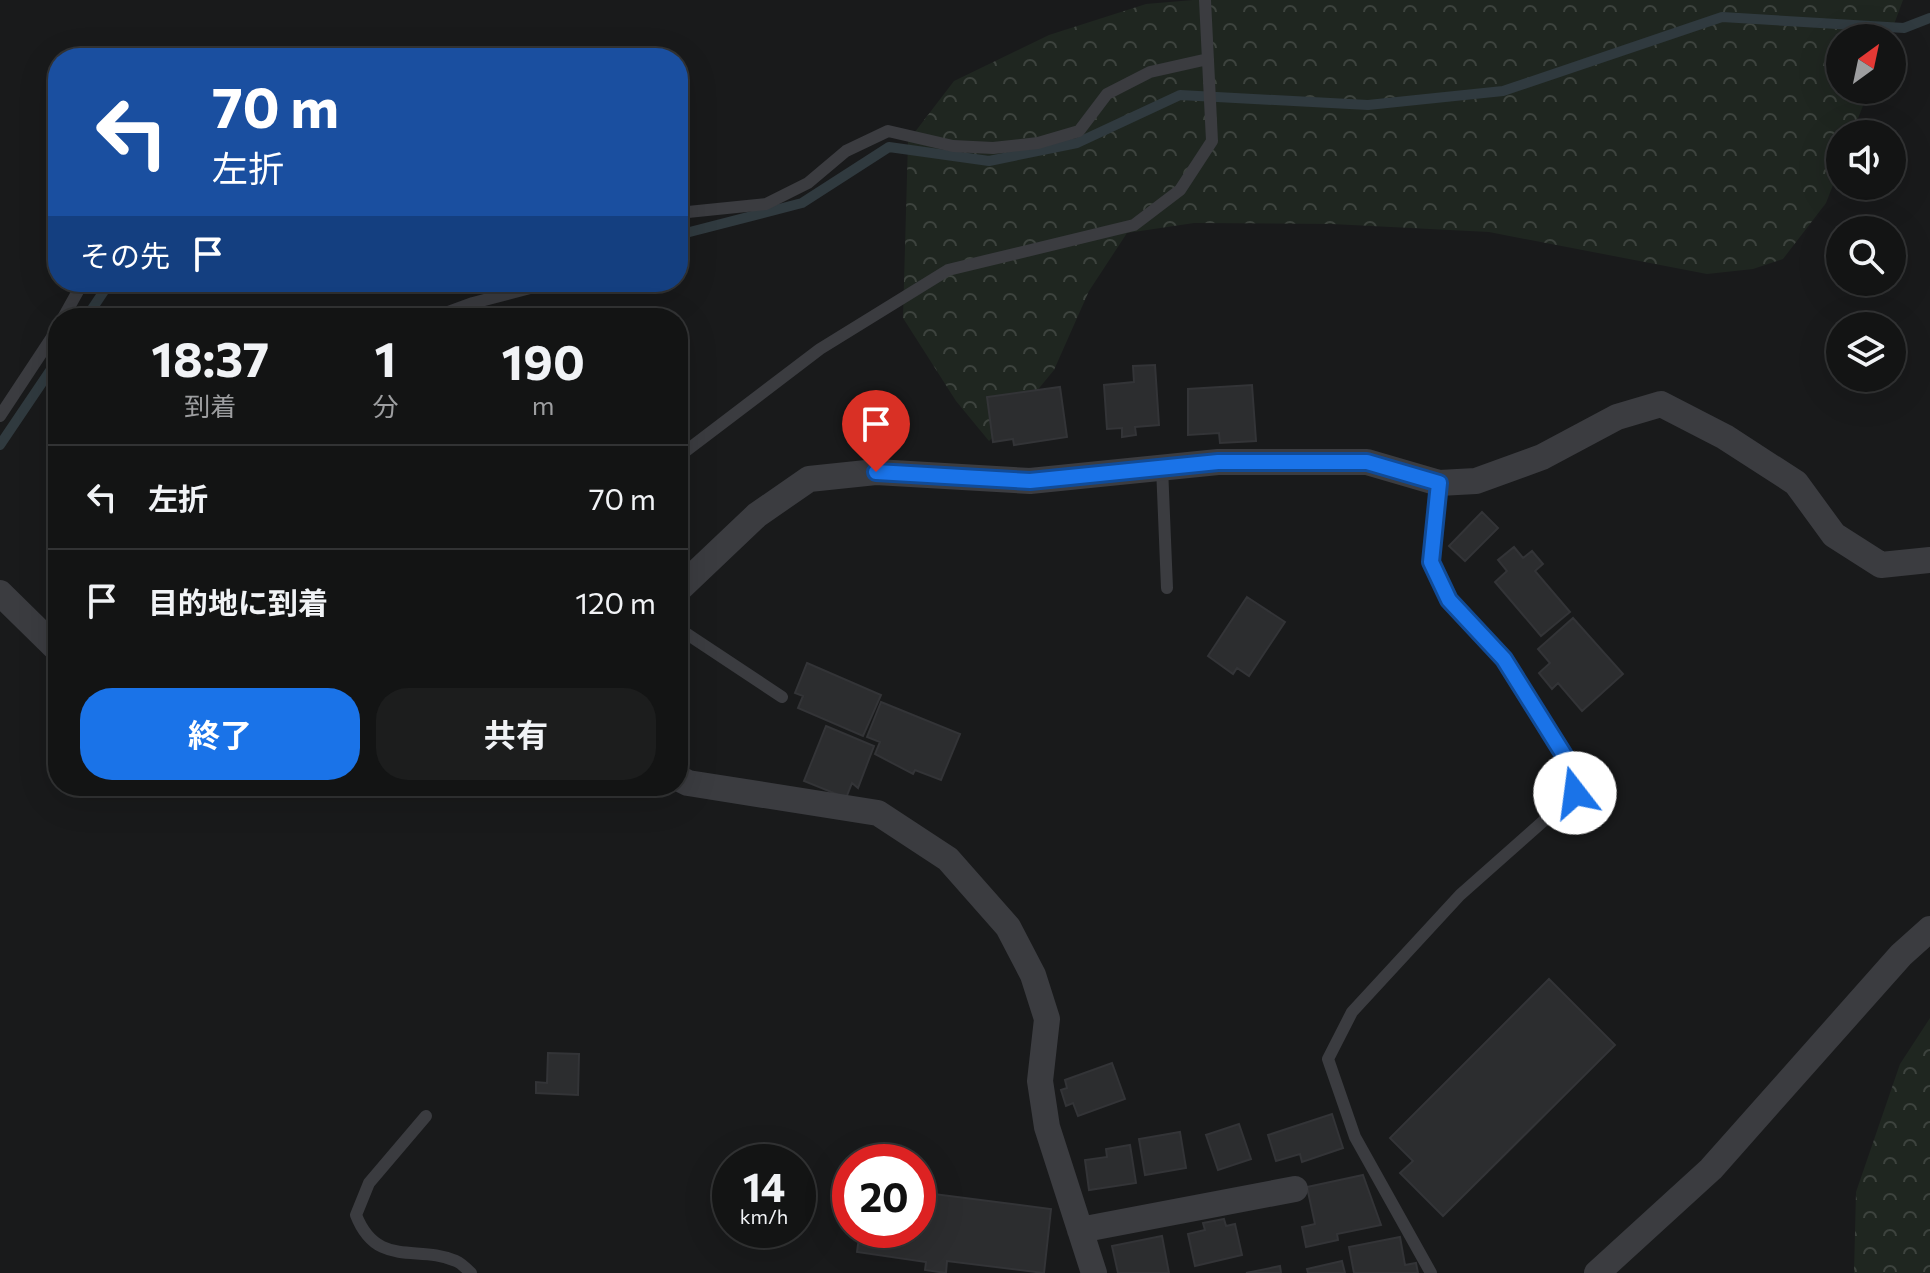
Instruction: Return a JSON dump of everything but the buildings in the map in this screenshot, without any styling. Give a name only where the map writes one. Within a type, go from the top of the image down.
[{"type":"street","points":[[688,581],[757,515],[809,479],[876,472],[1030,481],[1218,462],[1367,462],[1439,483],[1476,481],[1542,457],[1617,417],[1661,404],[1725,437],[1796,483],[1834,535],[1881,565],[1930,560]]},
{"type":"street","points":[[0,593],[48,640]]},
{"type":"street","points":[[688,783],[878,813],[948,859],[1008,927],[1033,975],[1047,1019],[1040,1081],[1047,1127],[1094,1273]]},
{"type":"street","points":[[1597,1273],[1711,1169],[1901,955],[1930,929]]},
{"type":"street","points":[[1080,1230],[1295,1189]]},
{"type":"lane","points":[[688,449],[820,349],[948,270],[1134,225],[1180,190],[1212,141],[1214,114],[1207,66],[1205,0]]},
{"type":"lane","points":[[688,212],[766,204],[808,183],[846,151],[888,131],[953,146],[993,148],[1038,143],[1079,131],[1107,94],[1150,72],[1207,66]]},
{"type":"lane","points":[[459,308],[515,292]]},
{"type":"lane","points":[[0,416],[48,343]]},
{"type":"lane","points":[[1162,467],[1167,588]]},
{"type":"lane","points":[[1431,1273],[1355,1137],[1328,1059],[1352,1012],[1460,895],[1575,793],[1569,763],[1504,659],[1449,600],[1431,562],[1439,483]]},
{"type":"lane","points":[[688,635],[782,697]]},
{"type":"lane","points":[[426,1116],[369,1183],[356,1215],[362,1231],[377,1245],[403,1254],[457,1261],[471,1273]]},
{"type":"green space","points":[[1193,0],[1903,0],[1894,24],[1826,24],[1826,104],[1864,104],[1857,120],[1826,120],[1827,200],[1783,259],[1753,269],[1707,274],[1489,232],[1332,224],[1194,223],[1127,233],[1089,291],[1054,370],[1022,409],[989,441],[956,401],[903,318],[908,141],[954,81],[1049,35],[1146,4]]},
{"type":"green space","points":[[1930,1018],[1930,1273],[1854,1273],[1856,1192],[1900,1064]]},
{"type":"waterway","points":[[688,232],[802,203],[889,147],[989,161],[1077,143],[1180,95],[1368,105],[1503,91],[1722,17],[1904,28],[1930,18]]},
{"type":"waterway","points":[[93,308],[103,292]]},
{"type":"waterway","points":[[0,445],[48,374]]},
{"type":"route","points":[[876,472],[1030,481],[1218,462],[1367,462],[1439,483],[1431,562],[1449,600],[1504,659],[1569,763],[1575,793]]}]
